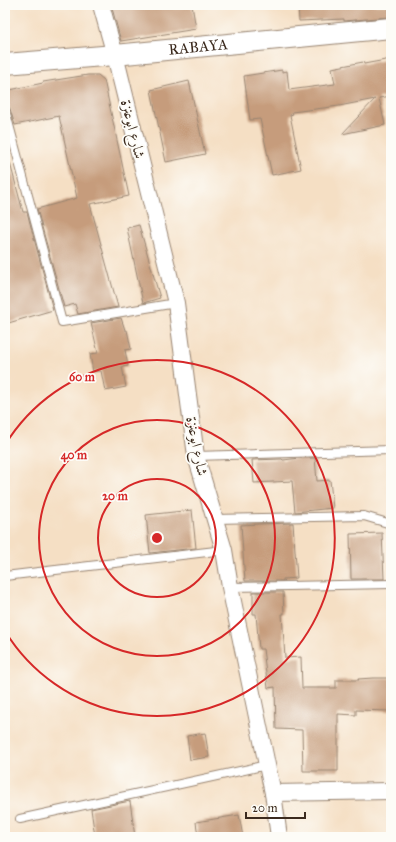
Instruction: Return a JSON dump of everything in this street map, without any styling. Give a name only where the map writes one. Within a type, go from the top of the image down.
[{"type":"street","name":"شارع ابوعنزة","points":[[101,5],[115,54],[176,303],[196,456],[224,550],[230,587],[273,793],[279,837]]},
{"type":"street","name":"RABAYA","points":[[5,64],[391,28]]},
{"type":"street","points":[[273,793],[391,791]]},
{"type":"lane","points":[[5,110],[62,322],[176,303]]},
{"type":"lane","points":[[196,456],[391,450]]},
{"type":"lane","points":[[216,519],[364,516],[391,524]]},
{"type":"lane","points":[[5,576],[224,550]]},
{"type":"lane","points":[[230,587],[391,584]]},
{"type":"lane","points":[[20,819],[267,764]]},
{"type":"building","points":[[132,5],[192,5],[196,29],[121,41],[112,8]]},
{"type":"building","points":[[298,5],[388,5],[390,17],[344,21],[344,19],[299,21]]},
{"type":"building","points":[[391,59],[391,96],[379,98],[385,125],[342,134],[375,99],[339,106],[292,112],[293,114],[290,115],[301,169],[272,175],[260,119],[250,120],[244,76],[282,70],[282,72],[287,71],[289,90],[335,84],[332,68],[363,62],[364,64]]},
{"type":"building","points":[[88,75],[98,75],[104,80],[129,196],[90,204],[118,307],[78,314],[75,304],[64,307],[37,209],[77,198],[59,116],[15,125],[5,91],[43,82]]},
{"type":"building","points":[[189,81],[205,154],[166,162],[151,90]]},
{"type":"building","points":[[10,163],[23,212],[27,212],[53,310],[5,324],[5,164]]},
{"type":"building","points":[[139,225],[160,298],[143,303],[127,228]]},
{"type":"building","points":[[121,318],[125,330],[127,330],[131,349],[125,350],[128,366],[122,367],[126,387],[105,391],[101,371],[93,372],[90,354],[98,353],[91,323]]},
{"type":"building","points":[[315,458],[317,481],[330,480],[333,508],[295,512],[292,481],[254,483],[252,460],[283,460]]},
{"type":"building","points":[[192,510],[196,548],[150,553],[146,515]]},
{"type":"building","points":[[293,523],[297,578],[283,579],[283,581],[245,581],[241,525]]},
{"type":"building","points":[[382,533],[384,579],[351,579],[350,534]]},
{"type":"building","points":[[253,592],[283,592],[284,614],[282,614],[285,658],[301,657],[302,688],[336,688],[336,680],[391,678],[391,711],[356,710],[356,715],[338,714],[338,771],[303,771],[302,730],[276,729],[275,687],[268,688],[263,649],[259,649],[256,614],[253,614]]},
{"type":"building","points":[[205,733],[209,757],[190,760],[187,736]]},
{"type":"building","points":[[130,801],[135,837],[95,837],[91,809]]},
{"type":"building","points":[[239,815],[243,837],[198,837],[196,822]]}]
